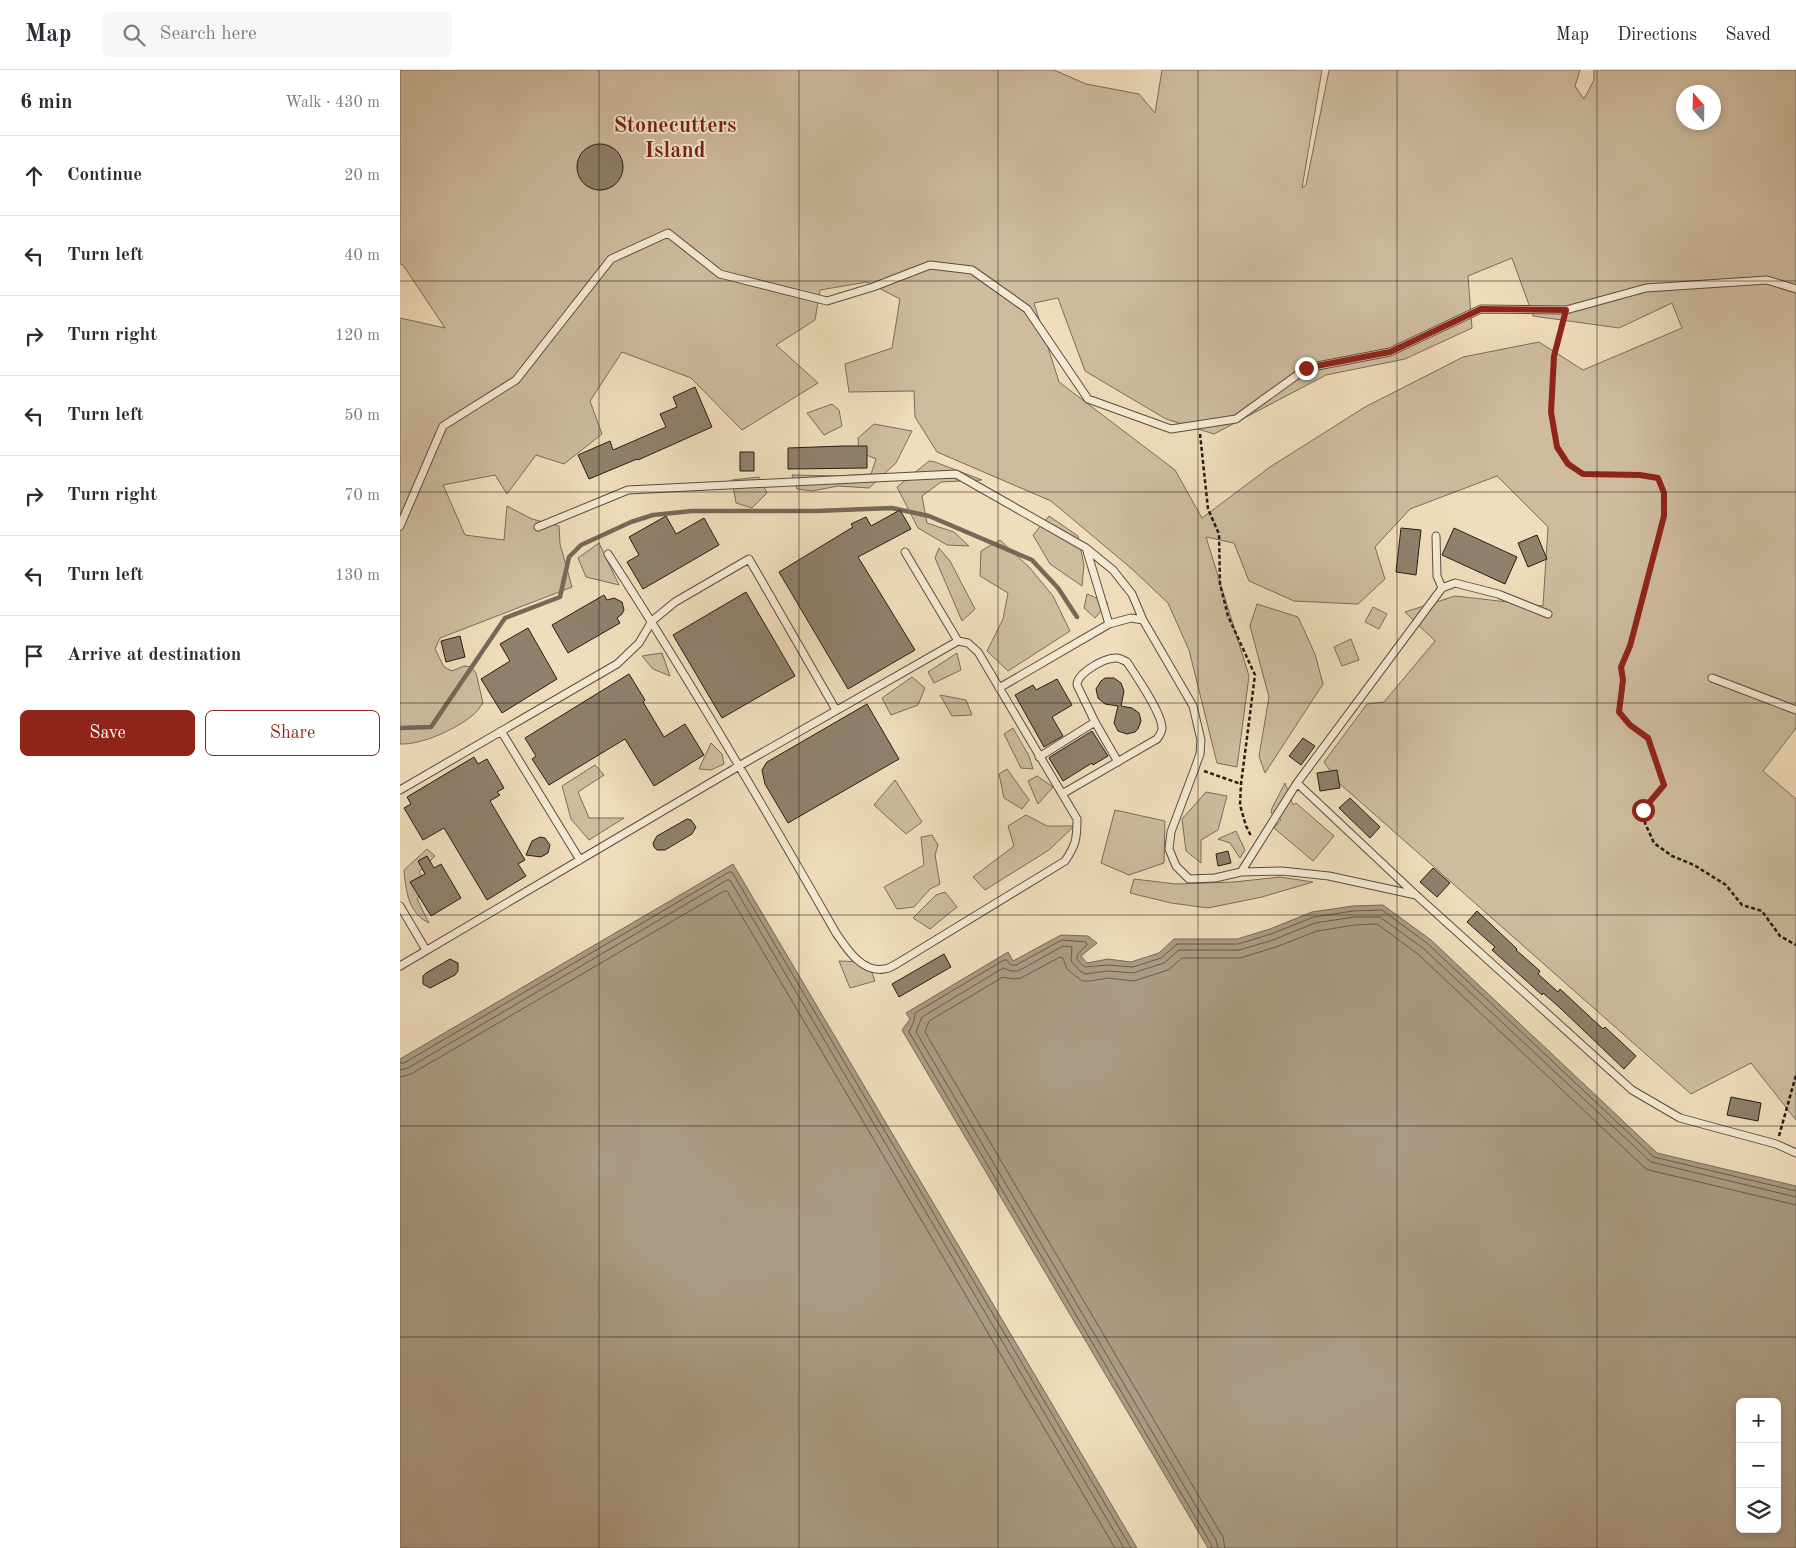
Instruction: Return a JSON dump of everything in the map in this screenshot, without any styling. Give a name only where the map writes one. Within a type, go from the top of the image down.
[{"type":"lane","points":[[400,526],[443,426],[516,380],[611,259],[668,233],[720,274],[827,301],[873,287],[930,264],[972,270],[1028,309],[1088,399],[1171,429],[1236,419],[1306,368],[1390,352],[1481,309],[1566,310],[1646,288],[1767,280],[1796,289]]},
{"type":"lane","points":[[538,527],[628,490],[956,474],[1086,548],[1113,570],[1132,594],[1143,620],[1193,706],[1202,740],[1200,754],[1170,832],[1169,849],[1176,866],[1189,879],[1215,878],[1241,872],[1282,870],[1329,876],[1416,895]]},
{"type":"lane","points":[[1436,536],[1437,576],[1442,588]]},
{"type":"lane","points":[[1086,548],[1109,624]]},
{"type":"lane","points":[[905,552],[958,641]]},
{"type":"lane","points":[[400,966],[739,766],[958,641],[968,643],[978,652],[1038,757],[1077,819],[1077,836],[1074,848],[1065,861],[898,963],[884,969],[868,967],[849,952],[739,766],[652,621],[608,554]]},
{"type":"lane","points":[[400,790],[617,664],[639,644],[652,621],[675,602],[749,559],[836,710]]},
{"type":"lane","points":[[1241,872],[1297,783],[1442,588],[1455,582],[1498,594],[1548,614]]},
{"type":"lane","points":[[999,688],[1109,624],[1131,618],[1143,620]]},
{"type":"lane","points":[[1062,794],[1118,762],[1157,738],[1161,732],[1162,726],[1159,716],[1127,662],[1114,658],[1105,660],[1082,674],[1077,680],[1080,692],[1118,762]]},
{"type":"lane","points":[[1712,678],[1796,710]]},
{"type":"lane","points":[[1038,757],[1095,722]]},
{"type":"lane","points":[[500,731],[580,860]]},
{"type":"lane","points":[[1297,783],[1416,895],[1632,1090],[1680,1118],[1776,1144],[1796,1152]]},
{"type":"lane","points":[[400,906],[426,950]]},
{"type":"path","points":[[1566,310],[1554,356],[1551,412],[1557,447],[1568,464],[1583,474],[1640,475],[1658,478],[1664,493],[1664,516],[1630,646],[1621,667],[1623,680],[1619,712],[1630,725],[1648,738],[1664,785],[1643,810],[1645,823],[1654,843],[1672,856],[1694,865],[1726,885],[1742,905],[1762,912],[1780,936],[1796,945]]},
{"type":"path","points":[[1199,425],[1208,509],[1219,534],[1220,584],[1228,616],[1255,675],[1240,805],[1246,826],[1257,846]]},
{"type":"path","points":[[1195,768],[1241,784]]},
{"type":"path","points":[[1776,1144],[1796,1075]]},
{"type":"shaded area","points":[[400,70],[1054,70],[1086,84],[1139,94],[1155,113],[1162,70],[1322,70],[1302,188],[1306,185],[1329,70],[1580,70],[1575,86],[1584,99],[1594,80],[1594,70],[1796,70],[1796,728],[1763,771],[1796,799],[1796,1120],[1751,1063],[1691,1094],[1339,783],[1324,762],[1367,704],[1384,702],[1435,641],[1405,612],[1455,596],[1543,606],[1548,527],[1497,476],[1410,509],[1375,547],[1385,579],[1358,604],[1294,601],[1249,581],[1234,543],[1206,537],[1249,676],[1237,767],[1217,763],[1189,650],[1168,603],[1132,569],[1051,501],[937,452],[915,417],[914,391],[849,392],[845,364],[892,348],[900,299],[867,282],[820,290],[815,320],[776,345],[818,383],[742,430],[691,378],[622,352],[590,401],[602,434],[564,464],[536,455],[507,494],[495,475],[443,485],[465,535],[504,540],[507,506],[532,519],[559,526],[560,544],[572,587],[440,638],[435,649],[444,667],[452,671],[464,666],[471,667],[476,673],[483,703],[473,715],[448,731],[418,742],[400,744],[400,318],[445,328],[403,265],[400,264]],"holes":[[[1512,258],[1533,316],[1619,328],[1672,303],[1682,328],[1583,370],[1539,342],[1463,357],[1365,407],[1270,467],[1202,518],[1175,470],[1059,382],[1034,303],[1058,298],[1085,371],[1166,419],[1214,434],[1326,375],[1405,359],[1472,328],[1468,276]]]},
{"type":"shaded area","points":[[832,404],[839,410],[842,426],[824,435],[807,413]]},
{"type":"shaded area","points":[[874,424],[912,431],[896,463],[869,488],[838,486],[812,491],[797,489],[792,475],[838,476],[871,474],[876,459],[859,452],[858,438]]},
{"type":"shaded area","points":[[929,461],[982,480],[941,482],[922,496],[927,523],[954,532],[969,546],[947,545],[918,528],[897,487]]},
{"type":"shaded area","points":[[759,477],[767,493],[752,508],[736,503],[732,480]]},
{"type":"shaded area","points":[[1049,516],[1078,536],[1084,565],[1082,586],[1050,564],[1033,535]]},
{"type":"shaded area","points":[[1000,540],[1030,568],[1053,596],[1070,631],[1008,671],[987,651],[1003,619],[1008,593],[980,576],[981,551]]},
{"type":"shaded area","points":[[599,543],[619,585],[586,577],[578,558]]},
{"type":"shaded area","points":[[939,548],[950,561],[975,609],[962,621],[935,558]]},
{"type":"shaded area","points":[[1087,594],[1108,603],[1095,618],[1084,608]]},
{"type":"shaded area","points":[[1257,604],[1298,617],[1315,654],[1323,684],[1265,773],[1259,756],[1269,697],[1250,626]]},
{"type":"shaded area","points":[[1373,607],[1387,614],[1379,629],[1365,622]]},
{"type":"shaded area","points":[[1351,639],[1359,660],[1342,666],[1334,647]]},
{"type":"shaded area","points":[[662,653],[670,676],[653,669],[642,656]]},
{"type":"shaded area","points":[[957,653],[961,670],[934,683],[928,672]]},
{"type":"shaded area","points":[[912,677],[925,688],[918,705],[891,715],[882,698]]},
{"type":"shaded area","points":[[940,695],[966,700],[972,715],[952,716]]},
{"type":"shaded area","points":[[1013,728],[1029,756],[1033,769],[1021,768],[1004,734]]},
{"type":"shaded area","points":[[711,743],[722,754],[724,764],[711,770],[699,769]]},
{"type":"shaded area","points":[[595,765],[604,775],[578,792],[589,818],[624,818],[589,840],[571,819],[562,786]]},
{"type":"shaded area","points":[[1007,769],[1029,800],[1022,809],[1004,798],[999,774]]},
{"type":"shaded area","points":[[1037,776],[1053,787],[1038,804],[1028,781]]},
{"type":"shaded area","points":[[895,780],[922,822],[906,834],[874,805]]},
{"type":"shaded area","points":[[1285,783],[1293,805],[1296,803],[1334,836],[1313,861],[1274,828],[1281,820],[1271,813],[1272,808]]},
{"type":"shaded area","points":[[1206,792],[1227,796],[1218,830],[1201,840],[1201,863],[1186,851],[1182,819]]},
{"type":"shaded area","points":[[1115,810],[1165,821],[1164,863],[1129,875],[1101,863]]},
{"type":"shaded area","points":[[1026,815],[1047,826],[1074,826],[1049,850],[985,890],[973,877],[1014,846],[1008,826]]},
{"type":"shaded area","points":[[1236,831],[1245,850],[1240,858],[1230,843],[1218,839]]},
{"type":"shaded area","points":[[932,835],[938,845],[935,855],[940,884],[930,889],[914,907],[897,909],[884,887],[924,865],[921,837]]},
{"type":"shaded area","points":[[427,849],[435,856],[419,872],[428,885],[417,899],[429,923],[422,919],[409,901],[404,870]]},
{"type":"shaded area","points":[[1280,877],[1313,882],[1262,897],[1208,908],[1171,903],[1130,893],[1134,879],[1176,884],[1234,882]]},
{"type":"shaded area","points":[[945,892],[957,907],[930,929],[913,918],[936,895]]},
{"type":"shaded area","points":[[839,961],[868,962],[875,981],[850,988]]},
{"type":"water","points":[[733,864],[1137,1548],[400,1548],[400,1059]]},
{"type":"water","points":[[1383,905],[1431,940],[1657,1153],[1796,1186],[1796,1548],[1208,1548],[902,1030],[910,1019],[906,1013],[1008,952],[1013,961],[1061,935],[1088,936],[1097,943],[1081,956],[1087,963],[1108,959],[1131,962],[1159,953],[1174,939],[1237,939],[1270,929],[1312,912],[1353,906]]},
{"type":"building","points":[[595,144],[605,144],[619,154],[623,167],[619,180],[613,186],[605,190],[595,190],[581,180],[577,172],[577,162],[587,148]]},
{"type":"building","points":[[695,387],[712,427],[638,460],[589,479],[578,455],[610,441],[613,450],[666,427],[660,414],[677,407],[673,397]]},
{"type":"building","points":[[867,446],[867,468],[788,469],[788,448]]},
{"type":"building","points":[[740,452],[754,452],[754,471],[740,471]]},
{"type":"building","points":[[900,510],[911,529],[858,557],[915,650],[848,689],[779,572],[853,527],[851,524],[866,517],[871,526]]},
{"type":"building","points":[[666,516],[676,534],[704,518],[719,545],[643,589],[627,562],[639,555],[629,537]]},
{"type":"building","points":[[1401,528],[1421,530],[1416,575],[1396,572]]},
{"type":"building","points":[[1454,528],[1517,557],[1505,584],[1442,555]]},
{"type":"building","points":[[1537,535],[1547,559],[1528,567],[1518,543]]},
{"type":"building","points":[[746,592],[795,676],[722,718],[673,635]]},
{"type":"building","points":[[604,595],[607,600],[614,598],[622,602],[624,610],[617,618],[620,623],[568,653],[552,625]]},
{"type":"building","points":[[528,628],[557,679],[502,713],[481,679],[510,661],[500,644]]},
{"type":"building","points":[[460,636],[465,657],[446,662],[441,641]]},
{"type":"building","points":[[629,674],[664,737],[685,724],[704,755],[654,786],[625,739],[549,785],[532,759],[536,756],[525,738]]},
{"type":"building","points":[[1105,678],[1114,678],[1121,683],[1124,691],[1121,706],[1132,708],[1139,713],[1141,721],[1135,732],[1127,734],[1118,731],[1114,723],[1118,706],[1105,704],[1098,698],[1096,689]]},
{"type":"building","points":[[1057,679],[1072,705],[1052,717],[1063,736],[1044,747],[1015,695],[1033,685],[1036,690]]},
{"type":"building","points":[[867,704],[899,759],[788,823],[765,784],[762,770],[767,762]]},
{"type":"building","points":[[1092,731],[1108,756],[1093,765],[1092,763],[1063,781],[1049,758]]},
{"type":"building","points":[[1303,738],[1315,746],[1301,765],[1289,756]]},
{"type":"building","points":[[474,757],[478,764],[487,759],[504,788],[497,792],[500,795],[490,801],[525,860],[518,864],[526,876],[487,900],[444,828],[423,840],[404,808],[411,804],[407,797]]},
{"type":"building","points":[[1337,770],[1340,788],[1320,791],[1317,773]]},
{"type":"building","points":[[1350,798],[1380,827],[1370,838],[1339,808]]},
{"type":"building","points":[[687,819],[691,820],[696,827],[692,834],[665,850],[657,850],[654,847],[653,843],[657,836]]},
{"type":"building","points":[[540,837],[545,838],[550,845],[548,853],[541,857],[526,855],[532,841]]},
{"type":"building","points":[[1228,851],[1231,863],[1218,866],[1216,854]]},
{"type":"building","points":[[427,856],[434,868],[441,864],[461,898],[431,916],[410,882],[425,874],[418,861]]},
{"type":"building","points":[[1433,868],[1450,883],[1437,897],[1420,882]]},
{"type":"building","points":[[1477,911],[1540,971],[1538,974],[1558,992],[1560,989],[1603,1029],[1605,1027],[1636,1056],[1624,1069],[1558,1006],[1543,993],[1542,995],[1492,950],[1495,947],[1467,922]]},
{"type":"building","points":[[944,954],[951,967],[899,997],[892,984]]},
{"type":"building","points":[[450,959],[458,963],[458,971],[455,975],[430,988],[423,984],[423,976],[426,973]]},
{"type":"building","points":[[1731,1097],[1761,1103],[1758,1121],[1727,1115]]},
{"type":"waterway","points":[[400,728],[431,727],[505,618],[560,597],[569,557],[581,545],[631,522],[653,515],[692,511],[816,511],[892,508],[929,516],[1032,560],[1058,588],[1077,617]]},
{"type":"district","name":"Stonecutters Island","points":[[675,138]]},
{"type":"route","points":[[1306,368],[1390,352],[1481,309],[1566,310],[1554,356],[1551,412],[1557,447],[1568,464],[1583,474],[1640,475],[1658,478],[1664,493],[1664,516],[1630,646],[1621,667],[1623,680],[1619,712],[1630,725],[1648,738],[1664,785],[1654,794],[1643,810]]}]
